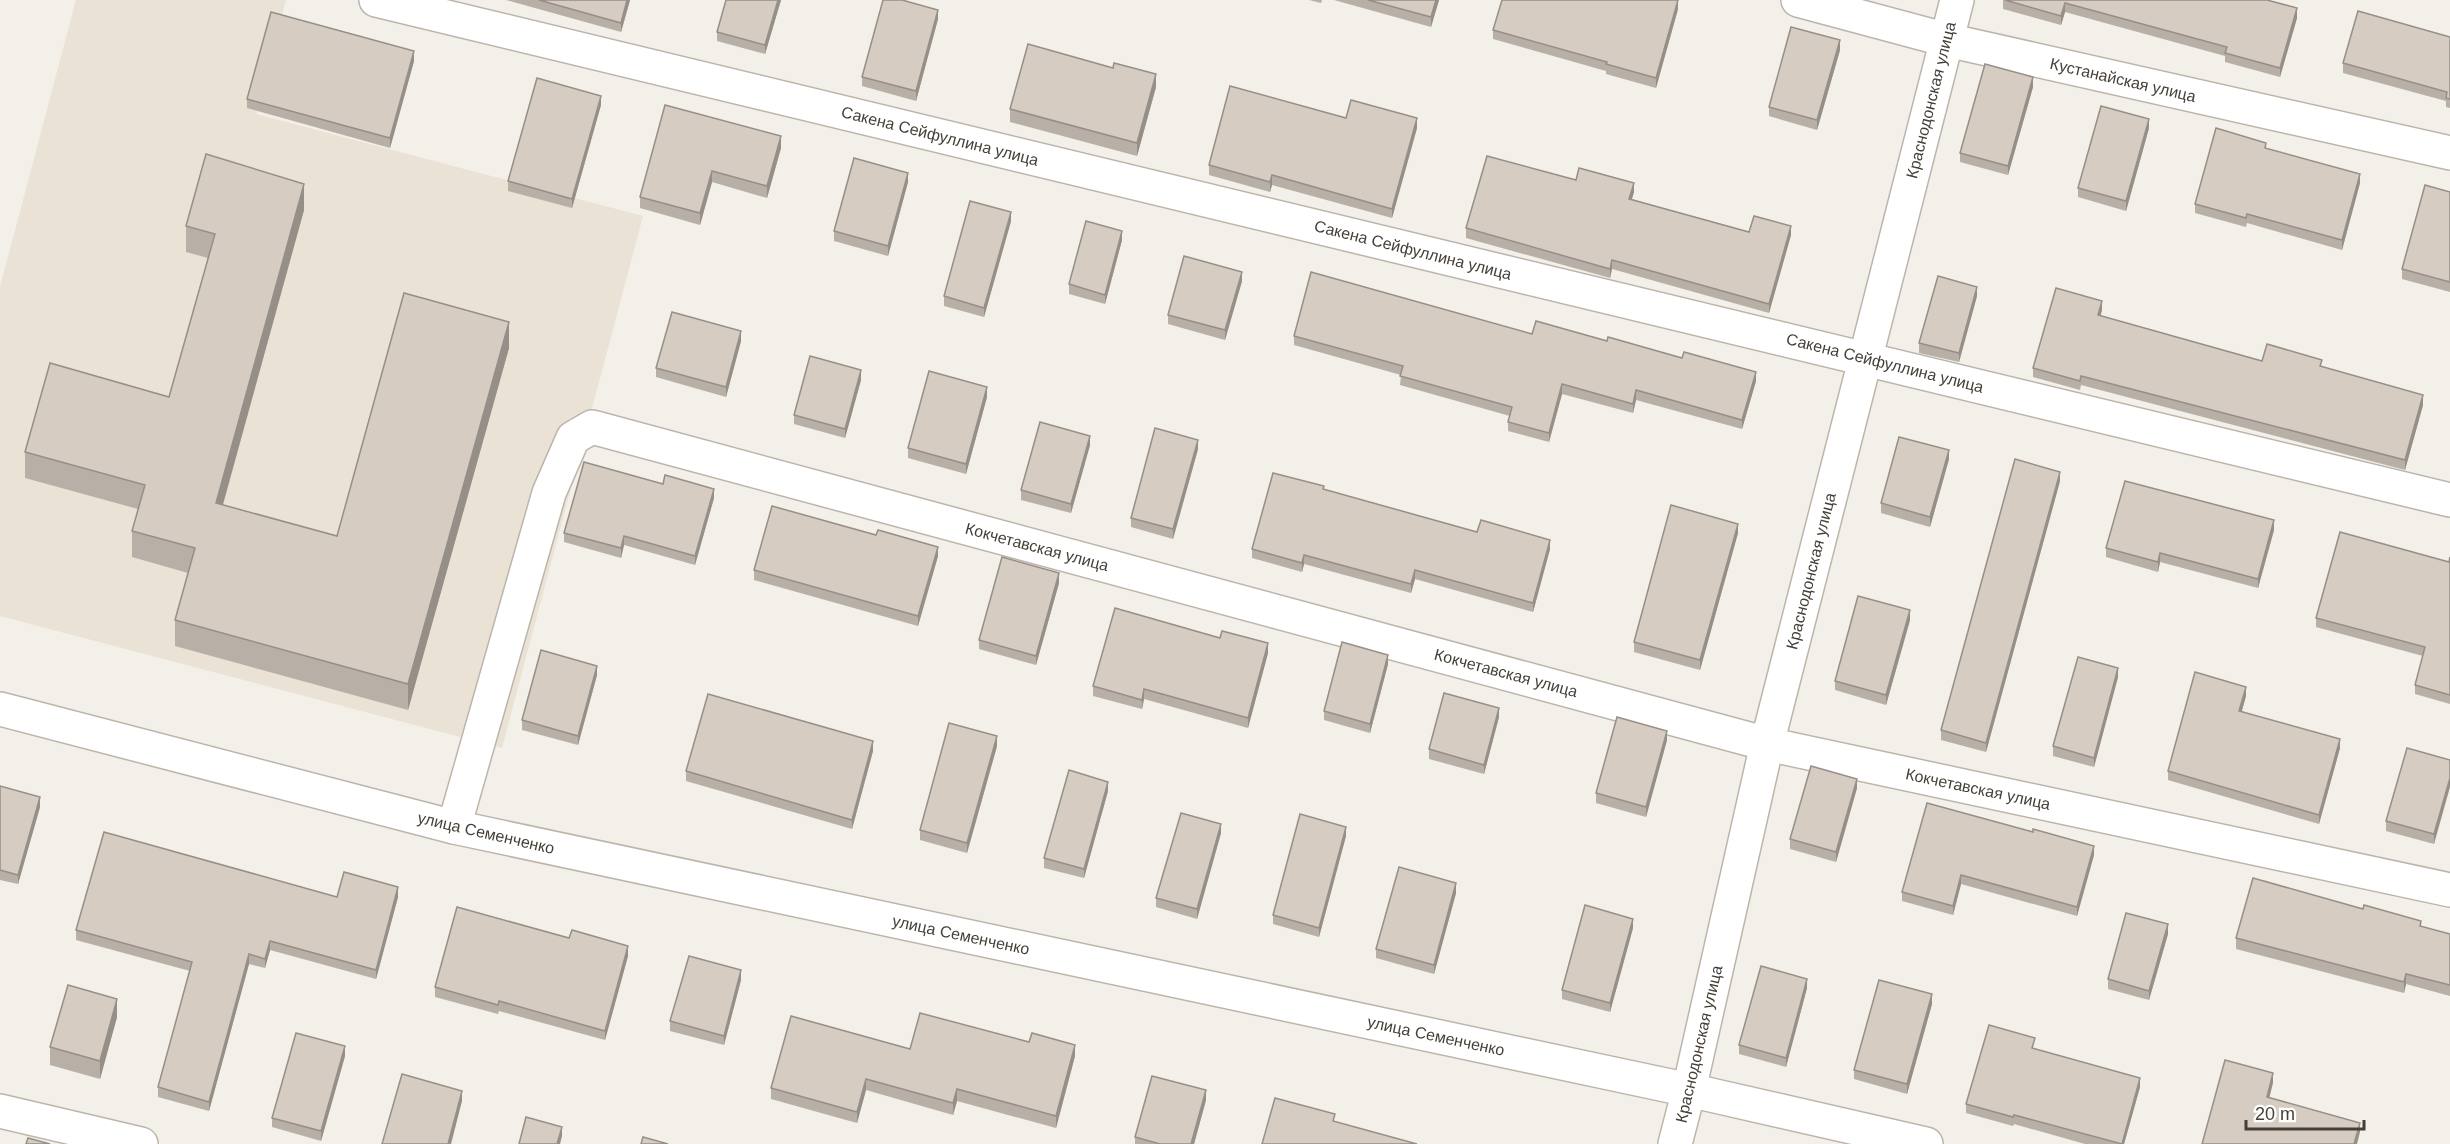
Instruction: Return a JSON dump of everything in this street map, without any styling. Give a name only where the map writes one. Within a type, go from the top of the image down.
[{"type":"street","name":"Сакена Сейфуллина улица","points":[[376,0],[2450,500]]},
{"type":"street","name":"Кустанайская улица","points":[[1798,0],[1947,40],[2450,153]]},
{"type":"street","name":"Краснодонская улица","points":[[1675,1144],[1767,744],[1957,0]]},
{"type":"street","name":"Кокчетавская улица","points":[[454,827],[549,493],[573,438],[592,427],[1767,744],[2450,890]]},
{"type":"street","name":"улица Семенченко","points":[[0,709],[454,827],[1689,1090],[1926,1144]]},
{"type":"street","points":[[0,1110],[141,1144]]},
{"type":"shaded area","points":[[76,0],[286,0],[256,114],[643,216],[502,748],[0,616],[0,287]]},
{"type":"building","points":[[539,0],[627,0],[621,23]]},
{"type":"building","points":[[726,0],[778,0],[765,45],[717,32]]},
{"type":"building","points":[[883,0],[902,0],[938,10],[916,91],[862,77]]},
{"type":"building","points":[[1368,0],[1436,0],[1431,17]]},
{"type":"building","points":[[1502,0],[1678,0],[1656,78],[1493,30]]},
{"type":"building","points":[[2005,0],[2267,0],[2297,8],[2280,68],[2225,53],[2227,47],[2065,3],[2061,16]]},
{"type":"building","points":[[2358,11],[2450,37],[2450,99],[2446,98],[2447,92],[2343,63]]},
{"type":"building","points":[[271,12],[414,51],[390,138],[247,99]]},
{"type":"building","points":[[1791,27],[1840,40],[1817,120],[1769,107]]},
{"type":"building","points":[[1028,44],[1113,68],[1114,63],[1156,74],[1137,143],[1010,109]]},
{"type":"building","points":[[1985,64],[2033,77],[2008,166],[1960,153]]},
{"type":"building","points":[[537,78],[601,96],[572,199],[508,181]]},
{"type":"building","points":[[1230,86],[1346,118],[1351,100],[1417,118],[1392,209],[1272,175],[1270,182],[1209,165]]},
{"type":"building","points":[[665,105],[781,136],[767,186],[712,171],[700,213],[640,197]]},
{"type":"building","points":[[2101,106],[2149,119],[2126,201],[2078,188]]},
{"type":"building","points":[[2216,128],[2266,143],[2265,148],[2360,174],[2342,240],[2247,214],[2246,218],[2195,204]]},
{"type":"building","points":[[206,154],[304,184],[216,503],[337,536],[404,293],[509,322],[408,684],[175,620],[195,548],[132,531],[145,485],[25,452],[50,363],[169,397],[215,234],[186,226]]},
{"type":"building","points":[[1487,156],[1576,180],[1579,168],[1634,183],[1629,199],[1749,232],[1754,216],[1791,226],[1769,304],[1612,260],[1610,269],[1466,228]]},
{"type":"building","points":[[854,158],[908,173],[888,246],[834,231]]},
{"type":"building","points":[[2425,185],[2450,192],[2450,282],[2402,269]]},
{"type":"building","points":[[970,201],[1011,212],[984,308],[944,296]]},
{"type":"building","points":[[1086,221],[1122,231],[1105,295],[1069,284]]},
{"type":"building","points":[[1184,256],[1242,272],[1225,330],[1168,315]]},
{"type":"building","points":[[1311,272],[1532,334],[1536,321],[1607,341],[1608,337],[1682,358],[1684,352],[1756,372],[1742,420],[1636,390],[1633,404],[1562,384],[1549,433],[1508,422],[1512,407],[1400,376],[1403,366],[1294,336]]},
{"type":"building","points":[[1938,276],[1977,287],[1959,353],[1919,343]]},
{"type":"building","points":[[2056,288],[2102,301],[2098,315],[2262,361],[2267,344],[2322,360],[2320,366],[2423,395],[2405,460],[2081,376],[2080,381],[2033,368]]},
{"type":"building","points":[[672,312],[741,331],[726,387],[656,368]]},
{"type":"building","points":[[810,356],[861,370],[845,429],[794,415]]},
{"type":"building","points":[[929,371],[987,387],[966,464],[908,448]]},
{"type":"building","points":[[1040,422],[1090,436],[1071,504],[1021,490]]},
{"type":"building","points":[[1155,428],[1198,440],[1173,529],[1131,518]]},
{"type":"building","points":[[1899,437],[1949,450],[1930,517],[1881,503]]},
{"type":"building","points":[[2015,459],[2060,472],[1986,743],[1941,730]]},
{"type":"building","points":[[584,462],[663,484],[665,475],[714,489],[695,556],[624,536],[621,548],[564,533]]},
{"type":"building","points":[[1273,473],[1477,532],[1481,520],[1550,540],[1533,603],[1415,570],[1411,584],[1304,555],[1302,563],[1252,549]]},
{"type":"building","points":[[2125,481],[2274,520],[2258,579],[2160,553],[2158,562],[2106,548]]},
{"type":"building","points":[[1671,505],[1738,524],[1700,660],[1634,642]]},
{"type":"building","points":[[772,506],[876,535],[878,530],[938,547],[918,616],[754,570]]},
{"type":"building","points":[[2340,532],[2449,562],[2450,557],[2450,695],[2415,685],[2425,647],[2316,618]]},
{"type":"building","points":[[1002,557],[1059,573],[1036,656],[979,640]]},
{"type":"building","points":[[1858,596],[1910,610],[1886,695],[1835,681]]},
{"type":"building","points":[[1115,608],[1220,638],[1222,631],[1268,643],[1248,718],[1144,689],[1142,700],[1093,686]]},
{"type":"building","points":[[1342,642],[1388,655],[1370,724],[1324,711]]},
{"type":"building","points":[[541,650],[597,666],[578,736],[522,720]]},
{"type":"building","points":[[2078,657],[2118,668],[2094,758],[2053,746]]},
{"type":"building","points":[[2195,672],[2246,687],[2239,711],[2340,739],[2319,815],[2168,771]]},
{"type":"building","points":[[1444,693],[1499,708],[1484,765],[1429,749]]},
{"type":"building","points":[[708,694],[873,741],[852,820],[686,771]]},
{"type":"building","points":[[1617,717],[1667,731],[1646,807],[1596,793]]},
{"type":"building","points":[[949,723],[997,736],[967,843],[920,830]]},
{"type":"building","points":[[2407,748],[2450,760],[2450,778],[2434,834],[2386,821]]},
{"type":"building","points":[[1811,766],[1857,779],[1836,852],[1790,839]]},
{"type":"building","points":[[1069,770],[1108,782],[1084,869],[1044,858]]},
{"type":"building","points":[[0,786],[40,797],[18,875],[0,870]]},
{"type":"building","points":[[1927,803],[2094,846],[2077,907],[1961,875],[1953,906],[1902,892]]},
{"type":"building","points":[[1181,813],[1221,824],[1197,909],[1156,898]]},
{"type":"building","points":[[1300,814],[1346,827],[1319,928],[1273,915]]},
{"type":"building","points":[[104,832],[337,897],[344,872],[398,887],[376,970],[270,941],[265,959],[249,954],[209,1102],[158,1087],[192,962],[76,930]]},
{"type":"building","points":[[1399,867],[1456,883],[1434,965],[1376,949]]},
{"type":"building","points":[[2253,878],[2363,909],[2364,905],[2421,921],[2420,926],[2450,934],[2450,985],[2406,974],[2404,982],[2236,938]]},
{"type":"building","points":[[1585,905],[1633,919],[1610,1003],[1562,990]]},
{"type":"building","points":[[457,907],[569,938],[572,930],[628,946],[605,1031],[499,1001],[498,1005],[435,987]]},
{"type":"building","points":[[2126,913],[2168,924],[2149,991],[2108,979]]},
{"type":"building","points":[[689,956],[741,970],[724,1036],[670,1021]]},
{"type":"building","points":[[1761,966],[1807,979],[1786,1058],[1739,1045]]},
{"type":"building","points":[[1879,980],[1932,994],[1907,1084],[1854,1070]]},
{"type":"building","points":[[68,985],[117,999],[100,1061],[50,1047]]},
{"type":"building","points":[[920,1013],[1029,1042],[1032,1033],[1075,1045],[1056,1116],[957,1089],[953,1103],[866,1079],[857,1112],[771,1088],[791,1016],[910,1049]]},
{"type":"building","points":[[1989,1025],[2035,1038],[2032,1048],[2140,1078],[2122,1144],[1966,1104]]},
{"type":"building","points":[[296,1033],[345,1046],[321,1131],[272,1118]]},
{"type":"building","points":[[2225,1060],[2273,1073],[2267,1097],[2360,1123],[2354,1144],[2202,1144]]},
{"type":"building","points":[[402,1074],[462,1091],[448,1144],[382,1144]]},
{"type":"building","points":[[1152,1076],[1206,1090],[1191,1144],[1160,1144],[1135,1137]]},
{"type":"building","points":[[1275,1098],[1335,1114],[1333,1121],[1417,1144],[1262,1144]]},
{"type":"building","points":[[526,1117],[562,1127],[557,1144],[519,1144]]},
{"type":"building","points":[[643,1137],[668,1144],[641,1144]]},
{"type":"building","points":[[28,1138],[50,1144],[26,1144]]}]
